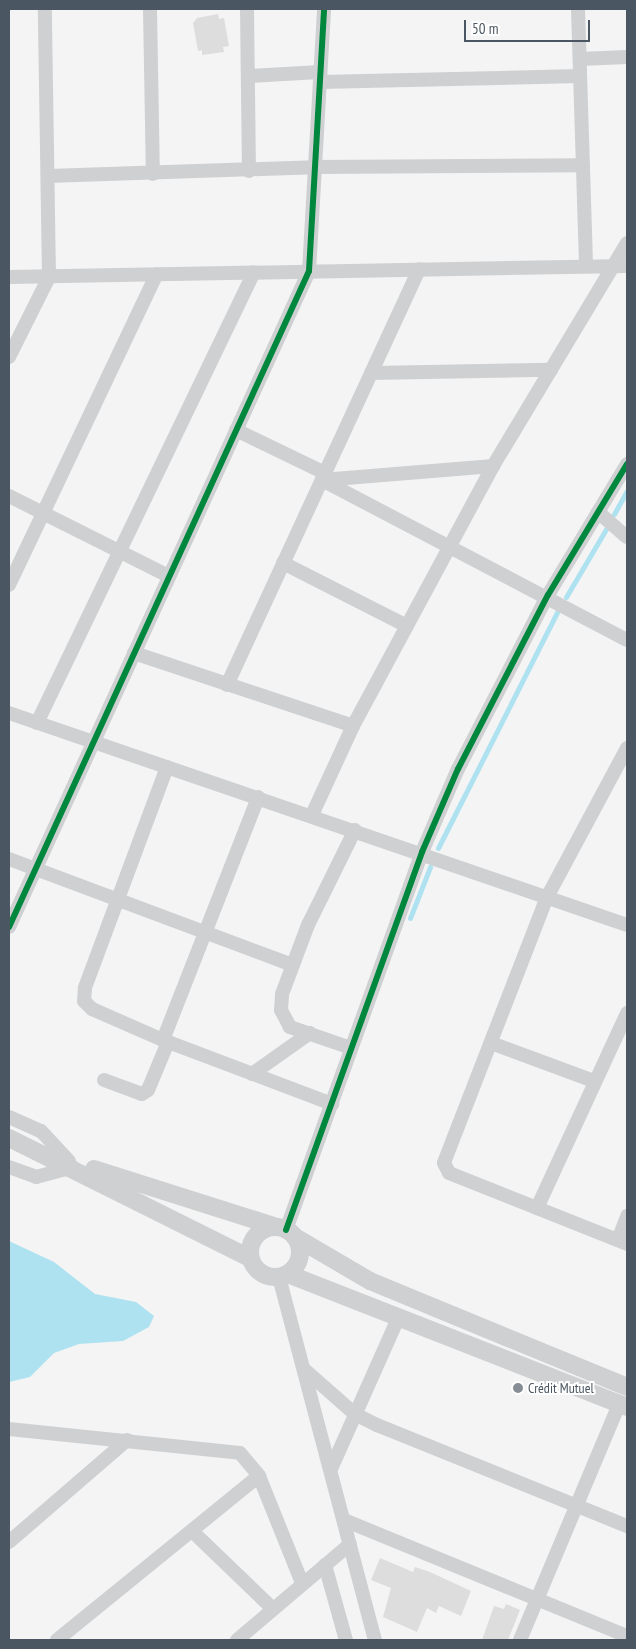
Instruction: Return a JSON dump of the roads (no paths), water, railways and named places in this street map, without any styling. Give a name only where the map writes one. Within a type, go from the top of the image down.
[{"type":"street","points":[[9,357],[49,276],[45,9]]},
{"type":"street","points":[[150,9],[153,174]]},
{"type":"street","points":[[247,9],[249,170]]},
{"type":"street","points":[[9,927],[309,271],[324,9]]},
{"type":"street","points":[[578,9],[586,266]]},
{"type":"street","points":[[580,59],[627,58]]},
{"type":"street","points":[[248,76],[580,76]]},
{"type":"street","points":[[48,176],[153,174],[315,167],[583,165]]},
{"type":"street","points":[[312,815],[353,726],[493,466],[551,370],[621,266],[627,242]]},
{"type":"street","points":[[9,277],[621,266]]},
{"type":"street","points":[[227,685],[419,269]]},
{"type":"street","points":[[37,723],[254,273]]},
{"type":"street","points":[[9,585],[157,274]]},
{"type":"street","points":[[371,373],[551,370]]},
{"type":"street","points":[[236,430],[449,547],[548,595],[627,640]]},
{"type":"street","points":[[283,1275],[298,1261],[286,1231],[422,852],[458,768],[548,595],[627,464]]},
{"type":"street","points":[[323,477],[493,466]]},
{"type":"street","points":[[9,496],[169,576]]},
{"type":"street","points":[[598,512],[627,537]]},
{"type":"street","points":[[283,563],[407,626]]},
{"type":"street","points":[[134,653],[353,726]]},
{"type":"street","points":[[9,713],[422,852],[627,925]]},
{"type":"street","points":[[626,751],[547,896],[445,1168],[622,1242],[627,1216]]},
{"type":"street","points":[[167,766],[115,898],[85,988],[84,1002],[92,1009],[165,1041],[332,1104]]},
{"type":"street","points":[[104,1080],[142,1094],[148,1090],[205,931],[258,797]]},
{"type":"street","points":[[351,1048],[290,1026],[281,1010],[282,994],[293,965],[355,830]]},
{"type":"street","points":[[9,859],[293,965]]},
{"type":"street","points":[[537,1208],[594,1081],[613,1049],[627,1013]]},
{"type":"street","points":[[252,1074],[310,1033]]},
{"type":"street","points":[[491,1043],[594,1081]]},
{"type":"street","points":[[9,1117],[41,1131],[71,1164],[250,1258],[262,1274],[283,1275],[399,1316],[623,1405],[577,1506],[520,1640]]},
{"type":"street","points":[[9,1138],[71,1164],[286,1231],[370,1281],[627,1387]]},
{"type":"street","points":[[9,1167],[36,1178],[71,1164]]},
{"type":"street","points":[[250,1258],[250,1248],[258,1233],[286,1231]]},
{"type":"street","points":[[283,1275],[375,1640]]},
{"type":"street","points":[[331,1469],[399,1316]]},
{"type":"street","points":[[306,1371],[356,1414],[627,1526]]},
{"type":"street","points":[[9,1429],[230,1450],[248,1460],[260,1476],[302,1583]]},
{"type":"street","points":[[9,1542],[128,1440]]},
{"type":"street","points":[[57,1640],[260,1476]]},
{"type":"street","points":[[344,1520],[537,1599],[624,1637]]},
{"type":"street","points":[[192,1532],[273,1609]]},
{"type":"street","points":[[237,1640],[350,1544]]},
{"type":"street","points":[[325,1565],[346,1640]]},
{"type":"water","points":[[9,1241],[54,1262],[95,1294],[136,1302],[154,1316],[149,1327],[123,1341],[79,1344],[54,1353],[30,1377],[9,1382]]},
{"type":"waterway","points":[[614,514],[627,491]]},
{"type":"waterway","points":[[566,597],[606,529]]},
{"type":"waterway","points":[[438,848],[558,610]]},
{"type":"waterway","points":[[410,918],[430,867]]},
{"type":"place","name":"Crédit Mutuel","points":[[518,1388]]}]
